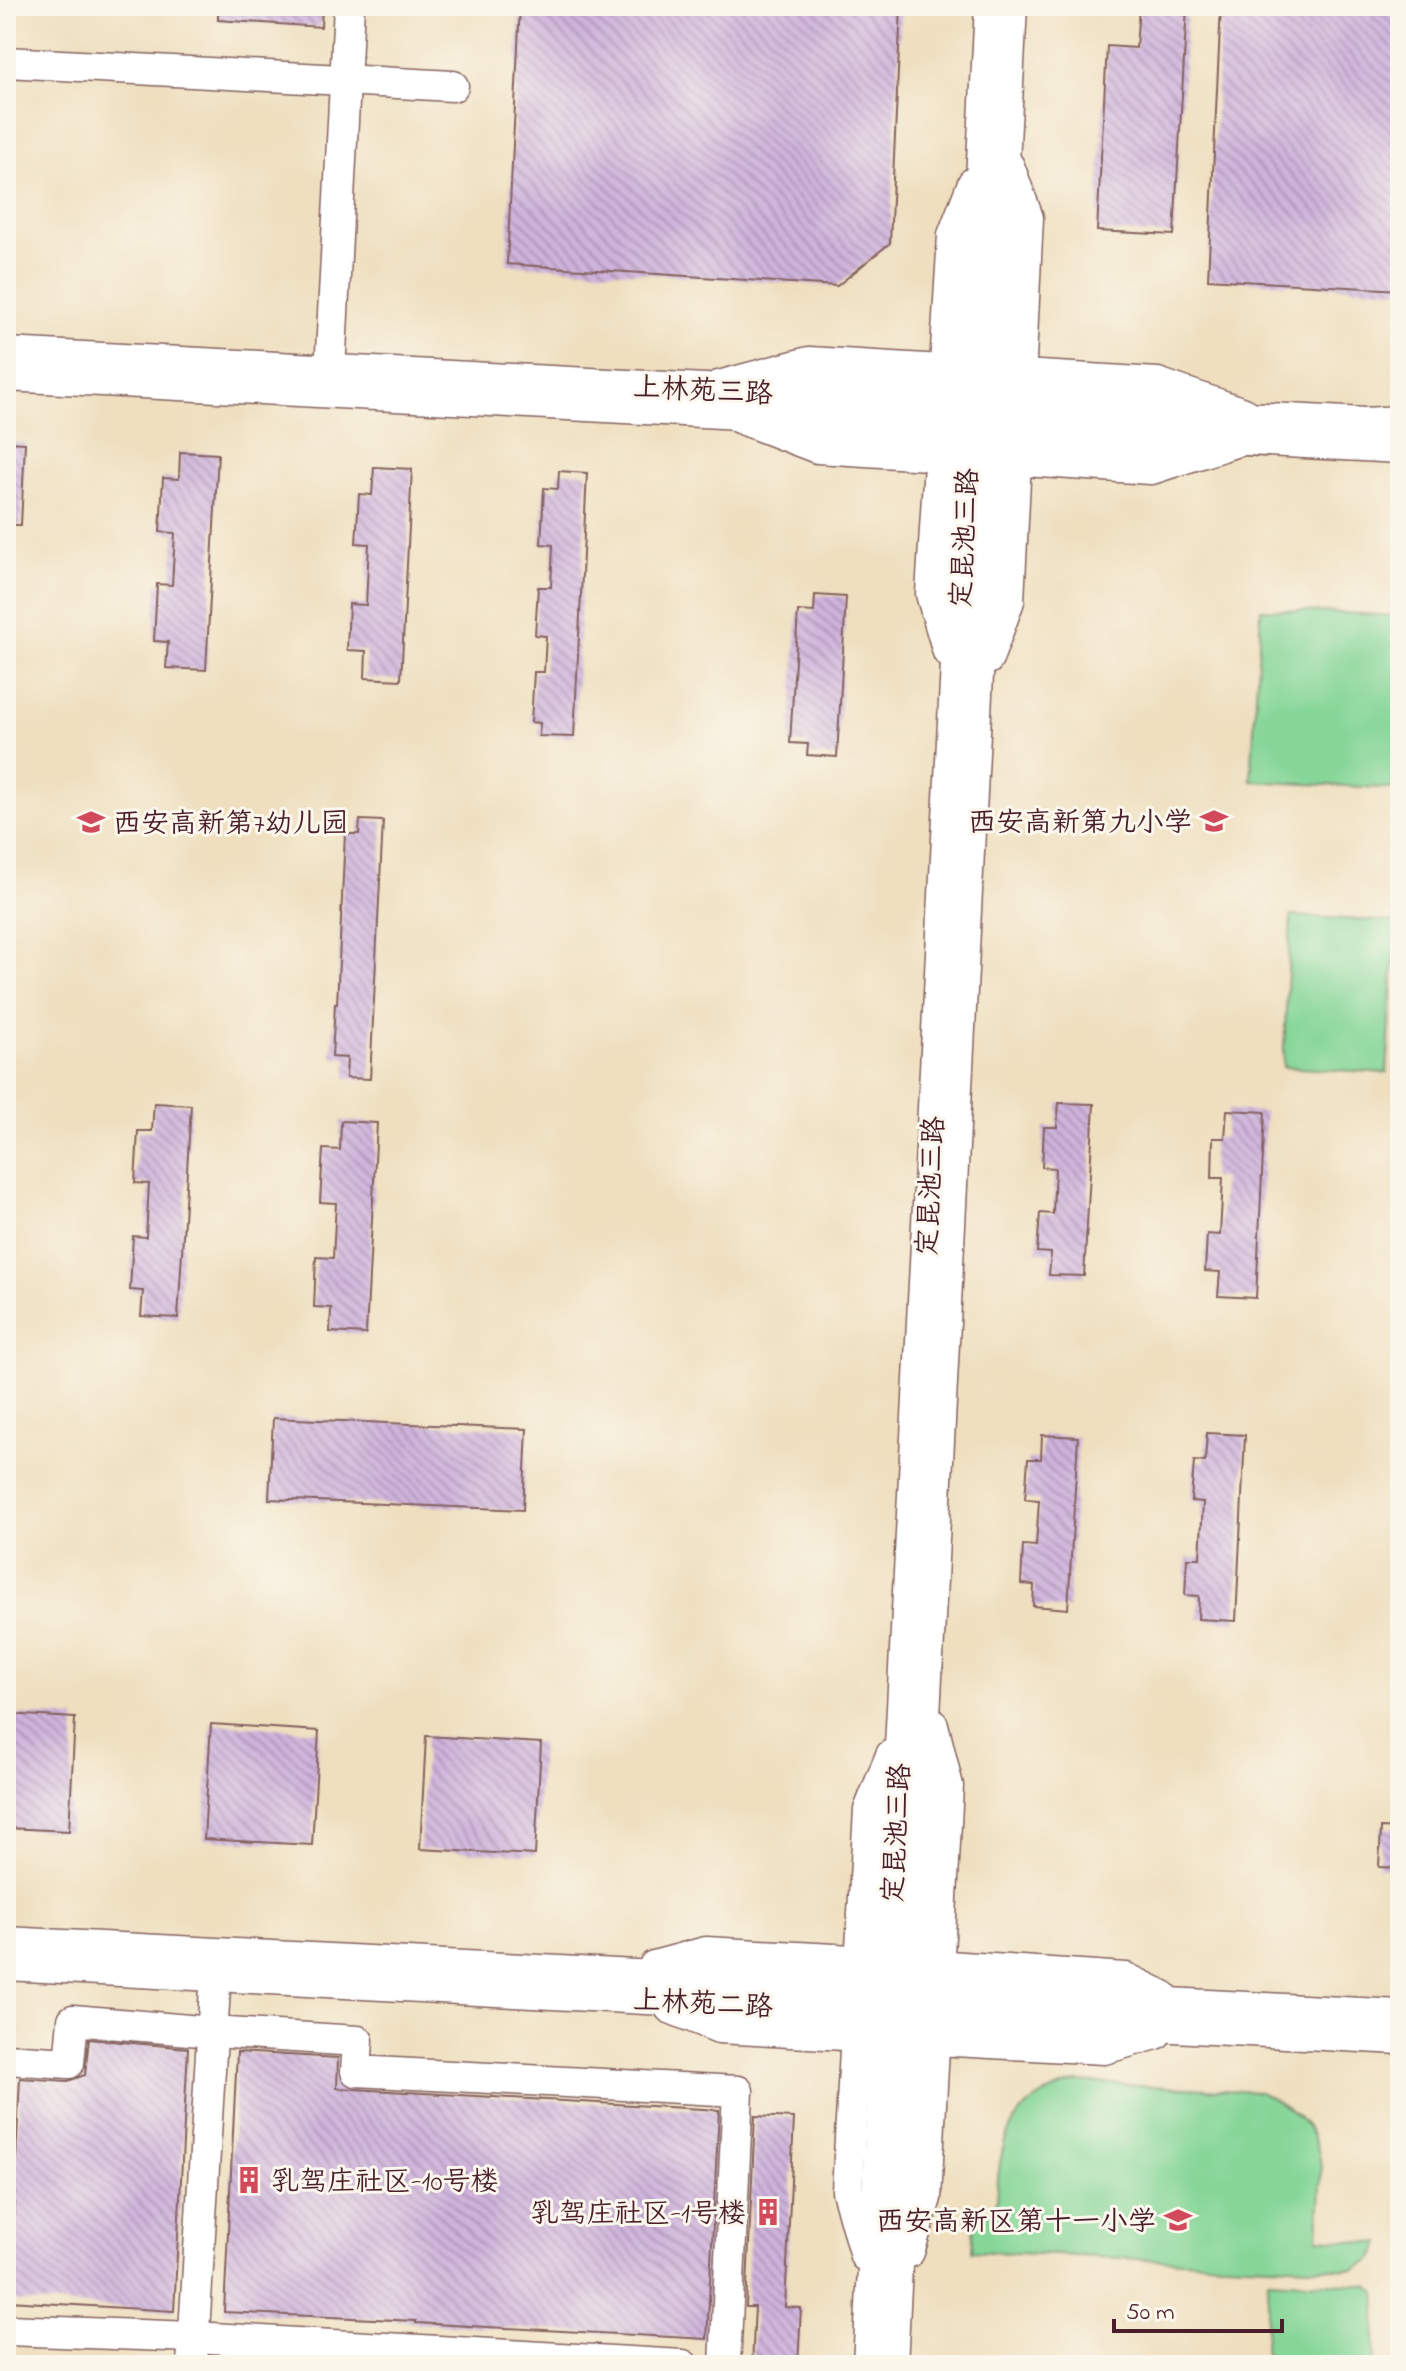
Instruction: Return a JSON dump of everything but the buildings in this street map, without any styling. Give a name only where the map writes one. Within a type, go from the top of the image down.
[{"type":"main road","points":[[729,402],[809,366],[1151,465],[1237,428]]},
{"type":"main road","points":[[729,402],[818,444],[1157,387],[1237,428]]},
{"type":"street","points":[[330,382],[349,6]]},
{"type":"street","name":"定昆池三路","points":[[892,2365],[884,2287],[898,2000],[901,1731],[980,415],[993,156],[990,6]]},
{"type":"street","name":"定昆池三路","points":[[993,156],[1012,6]]},
{"type":"street","points":[[6,62],[453,86]]},
{"type":"street","points":[[966,682],[931,594],[980,415],[1028,218],[993,156]]},
{"type":"street","name":"上林苑三路","points":[[6,353],[330,382]]},
{"type":"street","name":"上林苑三路","points":[[6,376],[330,382],[729,402]]},
{"type":"street","points":[[1237,428],[1400,421]]},
{"type":"street","points":[[1237,428],[1400,448]]},
{"type":"street","name":"定昆池三路","points":[[898,2000],[925,1696],[966,682]]},
{"type":"street","name":"上林苑二路","points":[[6,1942],[216,1964],[646,1999],[898,2000]]},
{"type":"street","points":[[193,2351],[216,1964]]},
{"type":"street","name":"上林苑二路","points":[[6,1965],[216,1964],[623,1974],[898,2000],[1178,2015],[1400,2015]]},
{"type":"street","points":[[884,2287],[847,2191],[898,2000],[1104,2049],[1178,2015]]},
{"type":"street","name":"上林苑二路","points":[[1178,2015],[1400,2039]]},
{"type":"street","points":[[6,2059],[69,2063],[73,2020],[358,2041],[356,2071],[738,2091],[725,2365]]},
{"type":"street","name":"定昆池三路","points":[[868,2365],[884,2287]]},
{"type":"street","points":[[6,2330],[193,2351],[683,2365]]},
{"type":"green space","points":[[1261,609],[1400,616],[1400,789],[1251,781]]},
{"type":"green space","points":[[1291,916],[1396,922],[1387,1073],[1283,1067]]},
{"type":"green space","points":[[1077,2082],[1259,2092],[1284,2106],[1301,2120],[1312,2135],[1318,2152],[1321,2190],[1318,2238],[1381,2243],[1371,2261],[1354,2269],[972,2251],[975,2210],[995,2211],[1000,2165],[1010,2129],[1033,2101]]},
{"type":"green space","points":[[1269,2280],[1367,2285],[1377,2292],[1374,2365],[1264,2365]]},
{"type":"place","name":"西安高新第九小学","points":[[1214,821]]},
{"type":"place","name":"西安高新第7幼儿园","points":[[91,822]]},
{"type":"place","name":"乳驾庄社区-10号楼","points":[[249,2180]]},
{"type":"place","name":"乳驾庄社区-1号楼","points":[[768,2212]]},
{"type":"place","name":"西安高新区第十一小学","points":[[1178,2220]]}]
